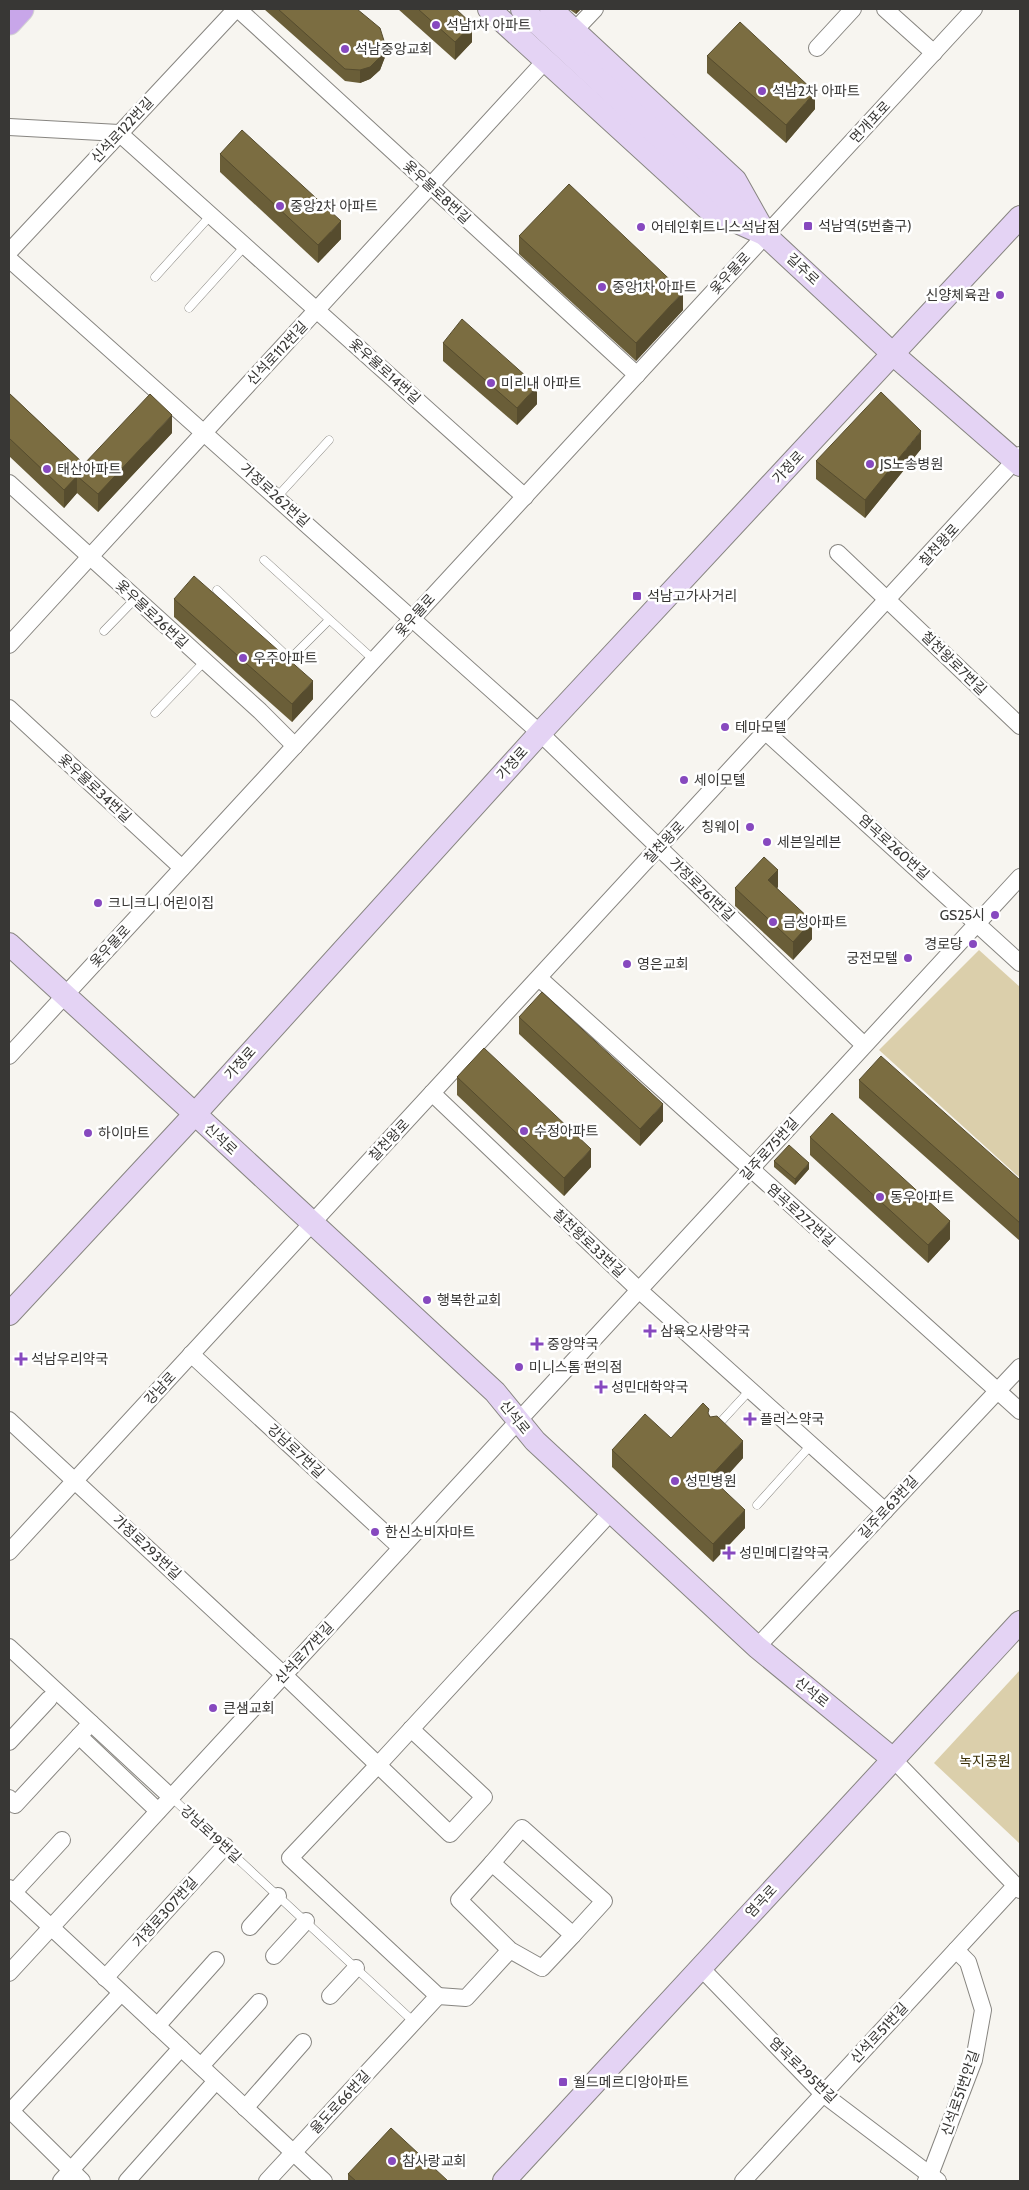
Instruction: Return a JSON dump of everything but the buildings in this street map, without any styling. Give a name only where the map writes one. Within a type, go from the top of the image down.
[{"type":"main road","points":[[9,22],[21,9]]},
{"type":"street","name":"신석로122번길","points":[[9,252],[237,9]]},
{"type":"street","name":"옻우물로8번길","points":[[237,9],[637,375]]},
{"type":"street","points":[[489,9],[708,209],[766,235]]},
{"type":"street","name":"길주로","points":[[522,9],[894,355],[1019,460]]},
{"type":"street","points":[[551,9],[735,180],[766,235]]},
{"type":"street","points":[[574,30],[595,9]]},
{"type":"street","points":[[817,48],[853,9]]},
{"type":"street","points":[[885,9],[934,53]]},
{"type":"street","name":"면개포로","points":[[766,235],[974,9]]},
{"type":"street","name":"신석로112번길","points":[[9,645],[432,186],[544,61]]},
{"type":"street","points":[[9,127],[119,133]]},
{"type":"street","name":"옻우물로14번길","points":[[119,133],[525,496]]},
{"type":"street","name":"가정로","points":[[9,1314],[195,1114],[540,733],[894,355],[1020,217]]},
{"type":"street","name":"옻우물로","points":[[9,1056],[766,235]]},
{"type":"street","name":"가정로262번길","points":[[9,258],[540,733]]},
{"type":"street","name":"칠천왕로","points":[[312,1224],[1019,460]]},
{"type":"street","name":"옻우물로26번길","points":[[9,483],[260,711],[295,746]]},
{"type":"street","name":"칠천왕로7번길","points":[[838,553],[1020,726]]},
{"type":"street","name":"옻우물로34번길","points":[[9,708],[182,868]]},
{"type":"street","name":"염곡로260번길","points":[[766,732],[1020,963]]},
{"type":"street","name":"가정로261번길","points":[[540,733],[864,1045]]},
{"type":"street","name":"길주로75번길","points":[[518,1422],[1020,877]]},
{"type":"street","name":"신석로","points":[[9,944],[495,1392],[535,1441],[757,1647],[893,1759],[1018,1888]]},
{"type":"street","name":"염곡로272번길","points":[[539,978],[750,1170],[1020,1411]]},
{"type":"street","name":"칠천왕로33번길","points":[[432,1093],[640,1291],[885,1511]]},
{"type":"street","name":"강남로","points":[[9,1552],[312,1224]]},
{"type":"street","name":"강남로7번길","points":[[192,1354],[401,1548]]},
{"type":"street","name":"길주로63번길","points":[[757,1647],[1020,1366]]},
{"type":"street","name":"신석로77번길","points":[[9,1973],[518,1422]]},
{"type":"street","name":"가정로293번길","points":[[11,1425],[74,1480],[284,1675],[450,1834],[484,1797],[411,1729]]},
{"type":"street","points":[[510,1950],[466,1998],[438,1996],[290,1858],[611,1512]]},
{"type":"street","name":"염곡로","points":[[504,2181],[1020,1622]]},
{"type":"street","name":"강남로19번길","points":[[9,1647],[171,1797]]},
{"type":"street","points":[[9,1742],[49,1699]]},
{"type":"street","points":[[9,1798],[15,1805],[91,1723]]},
{"type":"street","points":[[79,1736],[158,1811]]},
{"type":"street","points":[[522,1828],[604,1901],[573,1935],[542,1968],[510,1950],[459,1900],[522,1828]]},
{"type":"street","points":[[62,1840],[11,1890],[324,2181]]},
{"type":"street","name":"가정로307번길","points":[[105,1978],[225,1846]]},
{"type":"street","points":[[492,1863],[573,1935]]},
{"type":"street","name":"신석로51번길","points":[[743,2181],[956,1950],[1018,1888]]},
{"type":"street","points":[[250,1927],[278,1896]]},
{"type":"street","points":[[274,1956],[306,1921]]},
{"type":"street","name":"신석로51번안길","points":[[931,2179],[974,2060],[984,2010],[968,1962],[956,1950]]},
{"type":"street","points":[[156,2026],[216,1960]]},
{"type":"street","name":"염곡로295번길","points":[[700,1967],[823,2094],[931,2179]]},
{"type":"street","points":[[330,1996],[356,1968]]},
{"type":"street","points":[[121,1993],[9,2111],[71,2178],[181,2048]]},
{"type":"street","name":"율도로66번길","points":[[267,2181],[438,1996]]},
{"type":"street","points":[[201,2066],[259,2002]]},
{"type":"street","points":[[245,2108],[303,2042]]},
{"type":"street","points":[[127,2181],[216,2081]]},
{"type":"lane","points":[[155,277],[211,215]]},
{"type":"lane","points":[[190,308],[245,246]]},
{"type":"lane","points":[[277,497],[329,440]]},
{"type":"lane","points":[[264,560],[374,660]]},
{"type":"lane","points":[[217,590],[290,659],[329,620]]},
{"type":"lane","points":[[104,631],[136,598]]},
{"type":"lane","points":[[155,713],[204,662]]},
{"type":"lane","points":[[713,1430],[750,1390]]},
{"type":"lane","points":[[757,1505],[811,1445]]},
{"type":"lane","name":"강남로19번길","points":[[171,1797],[414,2022]]},
{"type":"green space","points":[[979,950],[1020,987],[1020,1178],[879,1050]]},
{"type":"green space","name":"녹지공원","points":[[1020,1670],[1020,1844],[934,1763]]},
{"type":"place","name":"석남1차 아파트","points":[[436,25]]},
{"type":"place","name":"석남중앙교회","points":[[345,49]]},
{"type":"place","name":"석남2차 아파트","points":[[762,91]]},
{"type":"place","name":"중앙2차 아파트","points":[[280,206]]},
{"type":"place","name":"석남역(5번출구)","points":[[808,226]]},
{"type":"place","name":"어테인휘트니스석남점","points":[[641,227]]},
{"type":"place","name":"중앙1차 아파트","points":[[602,287]]},
{"type":"place","name":"신양체육관","points":[[1000,295]]},
{"type":"place","name":"미리내 아파트","points":[[491,383]]},
{"type":"place","name":"JS노송병원","points":[[870,464]]},
{"type":"place","name":"태산아파트","points":[[47,469]]},
{"type":"place","name":"석남고가사거리","points":[[637,596]]},
{"type":"place","name":"우주아파트","points":[[243,658]]},
{"type":"place","name":"테마모텔","points":[[725,727]]},
{"type":"place","name":"세이모텔","points":[[684,780]]},
{"type":"place","name":"칭웨이","points":[[750,827]]},
{"type":"place","name":"세븐일레븐","points":[[767,842]]},
{"type":"place","name":"크니크니 어린이집","points":[[98,903]]},
{"type":"place","name":"GS25시","points":[[995,915]]},
{"type":"place","name":"금성아파트","points":[[773,922]]},
{"type":"place","name":"경로당","points":[[973,944]]},
{"type":"place","name":"궁전모텔","points":[[908,958]]},
{"type":"place","name":"영은교회","points":[[627,964]]},
{"type":"place","name":"수정아파트","points":[[524,1131]]},
{"type":"place","name":"하이마트","points":[[88,1133]]},
{"type":"place","name":"동우아파트","points":[[880,1197]]},
{"type":"place","name":"행복한교회","points":[[427,1300]]},
{"type":"place","name":"삼육오사랑약국","points":[[650,1331]]},
{"type":"place","name":"중앙약국","points":[[537,1344]]},
{"type":"place","name":"석남우리약국","points":[[21,1359]]},
{"type":"place","name":"미니스톰 편의점","points":[[519,1367]]},
{"type":"place","name":"성민대학약국","points":[[601,1387]]},
{"type":"place","name":"플러스약국","points":[[750,1419]]},
{"type":"place","name":"성민병원","points":[[675,1481]]},
{"type":"place","name":"한신소비자마트","points":[[375,1532]]},
{"type":"place","name":"성민메디칼약국","points":[[729,1553]]},
{"type":"place","name":"큰샘교회","points":[[213,1708]]},
{"type":"place","name":"월드메르디앙아파트","points":[[563,2082]]},
{"type":"place","name":"참사랑교회","points":[[392,2161]]}]
